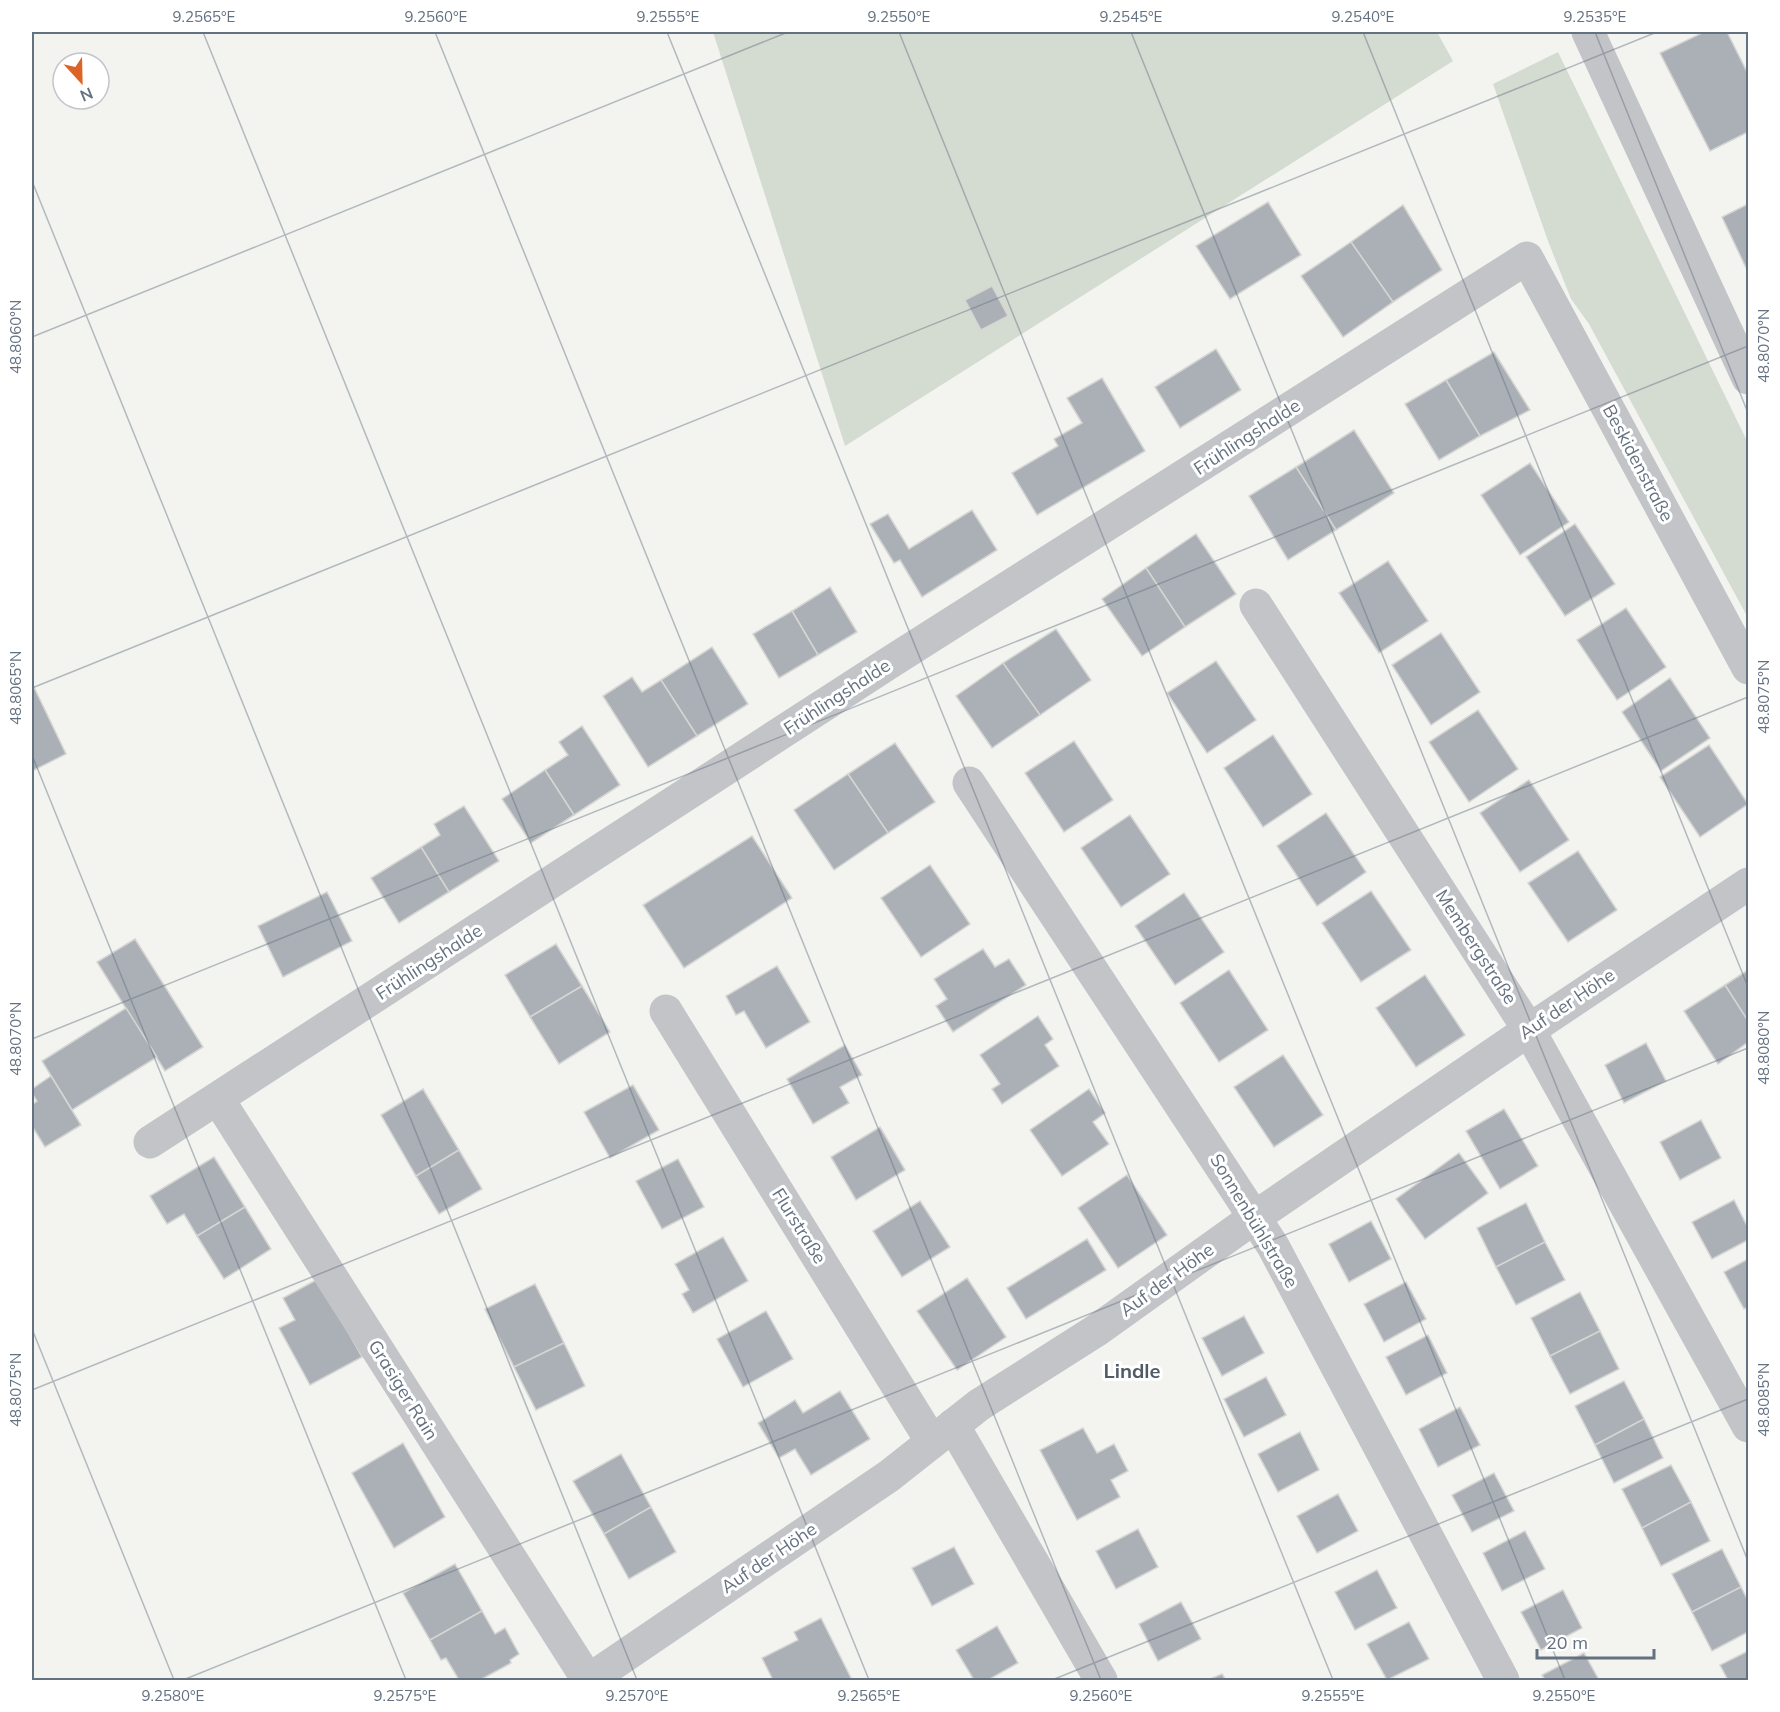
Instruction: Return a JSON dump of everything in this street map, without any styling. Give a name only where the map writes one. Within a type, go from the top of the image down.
[{"type":"street","points":[[1588,32],[1739,332],[1749,378]]},
{"type":"street","name":"Beskidenstraße","points":[[1527,258],[1749,668]]},
{"type":"street","name":"Frühlingshalde","points":[[150,1142],[899,656],[1527,258]]},
{"type":"street","name":"Membergstraße","points":[[1256,605],[1529,1030],[1749,1426]]},
{"type":"street","name":"Sonnenbühlstraße","points":[[969,783],[1273,1246],[1503,1680]]},
{"type":"street","name":"Auf der Höhe","points":[[588,1680],[889,1476],[979,1405],[1096,1330],[1255,1217],[1529,1030],[1749,884]]},
{"type":"street","name":"Flurstraße","points":[[666,1011],[1101,1680]]},
{"type":"street","name":"Grasiger Rain","points":[[218,1099],[588,1680]]},
{"type":"shaded area","points":[[713,32],[1437,32],[1453,61],[845,446]]},
{"type":"shaded area","points":[[1558,52],[1748,443],[1748,618],[1589,324],[1571,299],[1548,241],[1493,84]]},
{"type":"building","points":[[1704,32],[1727,32],[1748,74],[1748,132],[1710,151],[1660,53]]},
{"type":"building","points":[[1268,202],[1301,255],[1230,299],[1196,246]]},
{"type":"building","points":[[1748,204],[1748,272],[1722,217]]},
{"type":"building","points":[[1403,205],[1442,270],[1393,302],[1351,242]]},
{"type":"building","points":[[1351,242],[1393,302],[1343,337],[1301,276]]},
{"type":"building","points":[[992,286],[1008,316],[981,330],[965,300]]},
{"type":"building","points":[[1216,349],[1241,390],[1180,428],[1155,387]]},
{"type":"building","points":[[1494,352],[1530,410],[1480,436],[1446,380]]},
{"type":"building","points":[[1102,378],[1145,451],[1037,515],[1012,473],[1058,446],[1054,439],[1082,423],[1067,398]]},
{"type":"building","points":[[1446,380],[1480,436],[1439,460],[1405,404]]},
{"type":"building","points":[[1354,430],[1394,493],[1336,530],[1296,467]]},
{"type":"building","points":[[1530,463],[1569,522],[1520,555],[1481,495]]},
{"type":"building","points":[[1296,467],[1336,530],[1288,560],[1249,496]]},
{"type":"building","points":[[972,510],[997,550],[922,597],[900,560],[894,563],[870,524],[888,514],[909,549]]},
{"type":"building","points":[[1575,524],[1615,584],[1565,616],[1526,557]]},
{"type":"building","points":[[1196,534],[1236,594],[1185,627],[1146,568]]},
{"type":"building","points":[[1388,561],[1428,621],[1379,653],[1339,593]]},
{"type":"building","points":[[1146,568],[1185,627],[1142,656],[1102,599]]},
{"type":"building","points":[[830,587],[857,632],[818,655],[792,611]]},
{"type":"building","points":[[1626,608],[1666,667],[1617,700],[1577,640]]},
{"type":"building","points":[[792,611],[818,655],[779,678],[753,634]]},
{"type":"building","points":[[1056,629],[1091,680],[1040,715],[1003,663]]},
{"type":"building","points":[[1441,633],[1480,692],[1431,725],[1392,665]]},
{"type":"building","points":[[712,647],[748,704],[697,736],[661,680]]},
{"type":"building","points":[[1216,661],[1256,720],[1207,753],[1167,693]]},
{"type":"building","points":[[1003,663],[1040,715],[992,748],[956,696]]},
{"type":"building","points":[[632,677],[642,692],[661,680],[697,736],[648,767],[603,696]]},
{"type":"building","points":[[1670,678],[1710,738],[1661,771],[1622,712]]},
{"type":"building","points":[[32,683],[66,754],[32,771]]},
{"type":"building","points":[[1478,710],[1518,769],[1469,802],[1429,742]]},
{"type":"building","points":[[582,726],[620,785],[574,815],[545,770],[568,755],[559,742]]},
{"type":"building","points":[[1273,735],[1312,794],[1263,827],[1224,768]]},
{"type":"building","points":[[1074,741],[1113,800],[1064,832],[1025,773]]},
{"type":"building","points":[[895,743],[935,802],[888,833],[848,774]]},
{"type":"building","points":[[1709,745],[1748,804],[1700,837],[1660,777]]},
{"type":"building","points":[[545,770],[574,815],[531,843],[502,799]]},
{"type":"building","points":[[848,774],[888,833],[834,870],[794,810]]},
{"type":"building","points":[[1529,780],[1569,840],[1520,872],[1480,813]]},
{"type":"building","points":[[464,806],[499,861],[449,892],[421,847],[440,835],[434,824]]},
{"type":"building","points":[[1326,813],[1366,872],[1317,906],[1277,846]]},
{"type":"building","points":[[1130,815],[1170,874],[1121,907],[1081,848]]},
{"type":"building","points":[[752,836],[792,898],[684,968],[643,905]]},
{"type":"building","points":[[421,847],[449,892],[399,923],[371,878]]},
{"type":"building","points":[[1578,851],[1617,910],[1568,942],[1528,883]]},
{"type":"building","points":[[930,865],[970,924],[921,957],[881,898]]},
{"type":"building","points":[[1371,891],[1411,950],[1361,982],[1322,923]]},
{"type":"building","points":[[327,892],[352,941],[283,977],[258,926]]},
{"type":"building","points":[[1184,893],[1224,952],[1175,985],[1135,926]]},
{"type":"building","points":[[135,939],[203,1047],[165,1071],[97,962]]},
{"type":"building","points":[[556,944],[582,986],[530,1017],[505,975]]},
{"type":"building","points":[[983,949],[995,967],[1009,959],[1026,985],[953,1032],[936,1006],[947,999],[934,979]]},
{"type":"building","points":[[777,966],[810,1022],[766,1048],[744,1011],[736,1015],[726,996]]},
{"type":"building","points":[[1229,970],[1268,1030],[1219,1062],[1180,1003]]},
{"type":"building","points":[[1748,970],[1748,1021],[1725,985]]},
{"type":"building","points":[[1425,975],[1465,1035],[1416,1067],[1376,1008]]},
{"type":"building","points":[[1725,985],[1748,1021],[1748,1042],[1718,1064],[1684,1011]]},
{"type":"building","points":[[582,986],[610,1032],[559,1064],[530,1017]]},
{"type":"building","points":[[126,1008],[157,1057],[72,1110],[42,1061]]},
{"type":"building","points":[[1038,1016],[1053,1039],[1045,1045],[1059,1066],[1002,1104],[992,1089],[1000,1084],[980,1055]]},
{"type":"building","points":[[1646,1043],[1666,1081],[1624,1103],[1605,1065]]},
{"type":"building","points":[[845,1045],[862,1075],[840,1087],[849,1103],[813,1124],[787,1079]]},
{"type":"building","points":[[1283,1055],[1323,1115],[1274,1147],[1234,1087]]},
{"type":"building","points":[[51,1076],[81,1125],[45,1147],[32,1126],[32,1105],[37,1101],[32,1089]]},
{"type":"building","points":[[633,1085],[659,1130],[610,1158],[584,1112]]},
{"type":"building","points":[[423,1089],[459,1150],[416,1176],[381,1115]]},
{"type":"building","points":[[1089,1089],[1105,1113],[1093,1122],[1109,1144],[1062,1176],[1030,1130]]},
{"type":"building","points":[[1504,1109],[1538,1166],[1500,1189],[1466,1131]]},
{"type":"building","points":[[1701,1120],[1721,1158],[1680,1180],[1660,1142]]},
{"type":"building","points":[[880,1127],[905,1170],[856,1200],[831,1157]]},
{"type":"building","points":[[459,1150],[482,1189],[439,1214],[416,1176]]},
{"type":"building","points":[[1459,1153],[1488,1193],[1425,1239],[1396,1199]]},
{"type":"building","points":[[214,1157],[245,1207],[197,1236],[184,1214],[167,1224],[150,1196]]},
{"type":"building","points":[[678,1159],[704,1207],[662,1229],[636,1181]]},
{"type":"building","points":[[1127,1175],[1167,1235],[1118,1268],[1078,1208]]},
{"type":"building","points":[[1734,1200],[1748,1228],[1748,1240],[1712,1259],[1692,1222]]},
{"type":"building","points":[[920,1201],[950,1247],[902,1277],[873,1231]]},
{"type":"building","points":[[1526,1203],[1545,1242],[1496,1267],[1477,1228]]},
{"type":"building","points":[[245,1207],[271,1249],[224,1279],[197,1236]]},
{"type":"building","points":[[1371,1221],[1391,1259],[1349,1282],[1329,1244]]},
{"type":"building","points":[[723,1237],[748,1281],[693,1313],[682,1294],[689,1290],[675,1264]]},
{"type":"building","points":[[1087,1239],[1106,1270],[1026,1319],[1007,1288]]},
{"type":"building","points":[[1545,1242],[1565,1280],[1516,1305],[1496,1267]]},
{"type":"building","points":[[1748,1259],[1748,1307],[1744,1309],[1724,1272]]},
{"type":"building","points":[[967,1278],[1006,1337],[957,1370],[917,1311]]},
{"type":"building","points":[[318,1279],[362,1357],[310,1385],[279,1328],[295,1320],[283,1298]]},
{"type":"building","points":[[1406,1282],[1426,1319],[1384,1342],[1364,1304]]},
{"type":"building","points":[[535,1284],[564,1343],[514,1367],[485,1309]]},
{"type":"building","points":[[1580,1292],[1600,1331],[1550,1356],[1531,1318]]},
{"type":"building","points":[[766,1311],[793,1359],[743,1387],[717,1339]]},
{"type":"building","points":[[1244,1316],[1264,1353],[1222,1376],[1202,1338]]},
{"type":"building","points":[[1600,1331],[1619,1369],[1570,1394],[1550,1356]]},
{"type":"building","points":[[1428,1335],[1447,1373],[1406,1395],[1386,1357]]},
{"type":"building","points":[[564,1343],[585,1386],[536,1410],[514,1367]]},
{"type":"building","points":[[1266,1377],[1286,1415],[1244,1437],[1224,1399]]},
{"type":"building","points":[[1624,1381],[1644,1419],[1595,1445],[1575,1406]]},
{"type":"building","points":[[840,1391],[870,1439],[811,1475],[795,1449],[779,1458],[758,1423],[795,1400],[803,1413]]},
{"type":"building","points":[[1460,1407],[1480,1445],[1438,1467],[1419,1429]]},
{"type":"building","points":[[1644,1419],[1663,1458],[1614,1483],[1595,1445]]},
{"type":"building","points":[[1083,1428],[1097,1453],[1114,1444],[1128,1471],[1111,1480],[1120,1497],[1077,1520],[1040,1450]]},
{"type":"building","points":[[1300,1432],[1319,1470],[1278,1492],[1258,1454]]},
{"type":"building","points":[[403,1443],[445,1517],[394,1548],[352,1473]]},
{"type":"building","points":[[621,1454],[651,1507],[604,1534],[573,1481]]},
{"type":"building","points":[[1671,1465],[1691,1502],[1642,1528],[1622,1489]]},
{"type":"building","points":[[1494,1473],[1514,1511],[1472,1532],[1452,1495]]},
{"type":"building","points":[[1338,1494],[1358,1531],[1317,1553],[1297,1516]]},
{"type":"building","points":[[1691,1502],[1710,1541],[1661,1566],[1642,1528]]},
{"type":"building","points":[[651,1507],[676,1552],[629,1579],[604,1534]]},
{"type":"building","points":[[1138,1529],[1158,1567],[1116,1589],[1096,1551]]},
{"type":"building","points":[[1525,1531],[1545,1569],[1502,1591],[1483,1553]]},
{"type":"building","points":[[954,1547],[974,1584],[932,1606],[912,1568]]},
{"type":"building","points":[[1722,1549],[1741,1587],[1692,1612],[1672,1574]]},
{"type":"building","points":[[455,1564],[482,1611],[430,1640],[403,1593]]},
{"type":"building","points":[[1377,1570],[1397,1608],[1355,1630],[1335,1592]]},
{"type":"building","points":[[1741,1587],[1748,1601],[1748,1632],[1712,1651],[1692,1612]]},
{"type":"building","points":[[1563,1590],[1582,1628],[1541,1650],[1521,1612]]},
{"type":"building","points":[[1181,1602],[1201,1639],[1158,1661],[1139,1624]]},
{"type":"building","points":[[482,1611],[495,1634],[505,1628],[519,1654],[510,1660],[511,1663],[480,1680],[459,1680],[446,1658],[441,1660],[430,1640]]},
{"type":"building","points":[[821,1618],[852,1680],[773,1680],[762,1658],[798,1640],[794,1632]]},
{"type":"building","points":[[1409,1622],[1429,1659],[1387,1680],[1367,1644]]},
{"type":"building","points":[[997,1626],[1018,1663],[988,1680],[974,1680],[956,1650]]},
{"type":"building","points":[[1748,1651],[1748,1680],[1728,1680],[1720,1665]]},
{"type":"building","points":[[1584,1653],[1599,1680],[1545,1680],[1542,1675]]},
{"type":"building","points":[[1222,1674],[1226,1680],[1208,1680]]},
{"type":"district","name":"Lindle","points":[[1132,1371]]}]
